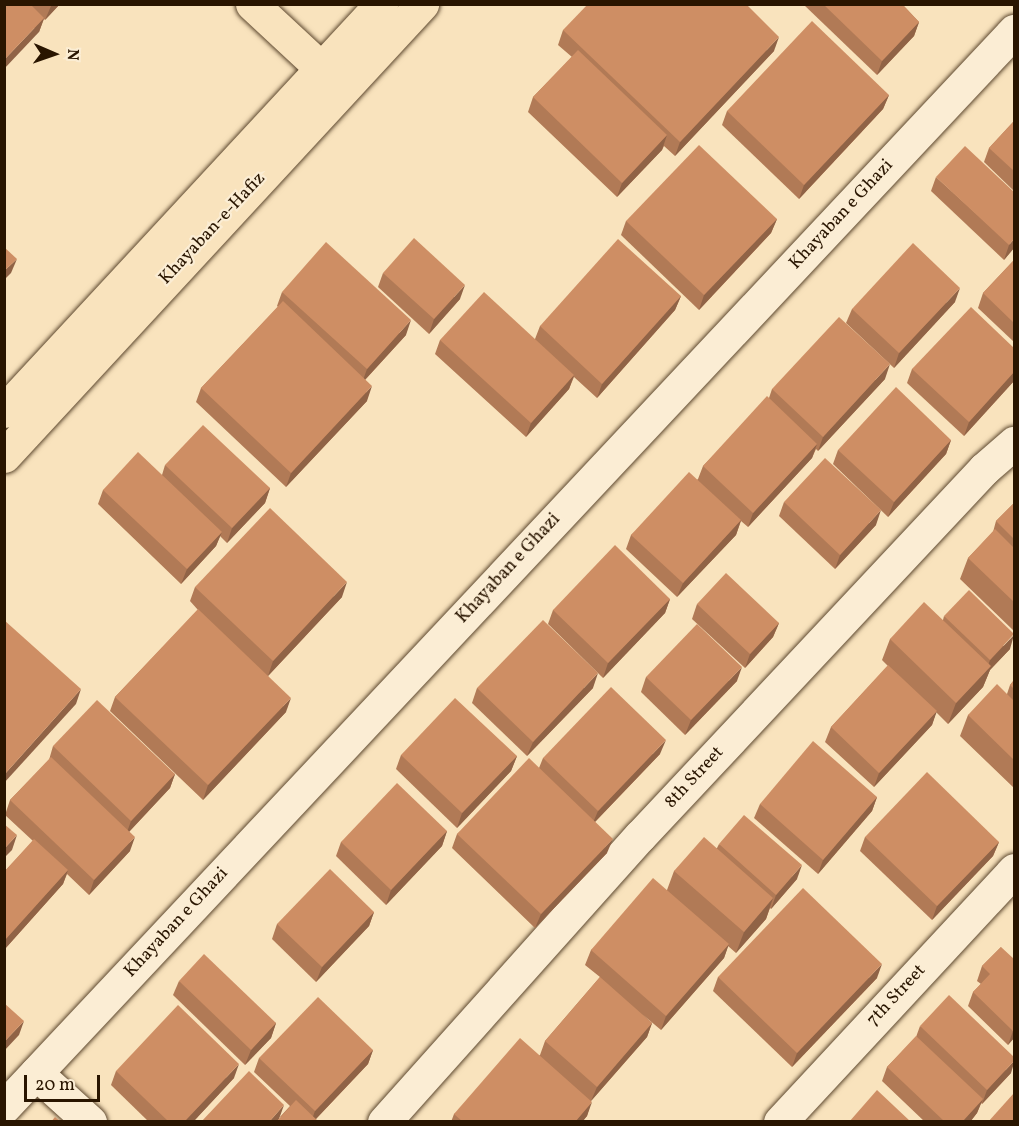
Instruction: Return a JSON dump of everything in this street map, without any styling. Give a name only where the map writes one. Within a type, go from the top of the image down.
[{"type":"main road","points":[[252,4],[331,78],[381,4]]},
{"type":"main road","name":"Khayaban-e-Hafiz","points":[[4,411],[331,78],[422,4]]},
{"type":"main road","name":"Khayaban-e-Hafiz","points":[[4,456],[331,78]]},
{"type":"street","name":"Khayaban e Ghazi","points":[[4,1107],[1014,31]]},
{"type":"street","name":"8th Street","points":[[384,1122],[640,836],[984,469],[1014,443]]},
{"type":"street","name":"7th Street","points":[[780,1122],[1014,870]]},
{"type":"street","points":[[36,1073],[90,1122]]},
{"type":"building","points":[[4,4],[30,4],[44,18],[4,60]]},
{"type":"building","points":[[588,4],[746,4],[779,37],[680,142],[563,30]]},
{"type":"building","points":[[823,4],[902,4],[919,22],[882,61]]},
{"type":"building","points":[[812,21],[889,95],[804,185],[727,111]]},
{"type":"building","points":[[578,50],[667,135],[622,183],[533,97]]},
{"type":"building","points":[[1014,121],[1014,171],[989,148]]},
{"type":"building","points":[[699,145],[777,219],[704,295],[626,221]]},
{"type":"building","points":[[965,146],[1014,192],[1014,239],[1009,245],[936,177]]},
{"type":"building","points":[[414,238],[465,285],[434,319],[383,273]]},
{"type":"building","points":[[618,239],[681,296],[602,384],[540,326]]},
{"type":"building","points":[[326,242],[411,320],[367,369],[282,292]]},
{"type":"building","points":[[913,243],[960,288],[899,353],[852,309]]},
{"type":"building","points":[[4,247],[17,259],[4,271]]},
{"type":"building","points":[[1014,260],[1014,323],[983,293]]},
{"type":"building","points":[[484,292],[574,375],[531,423],[440,340]]},
{"type":"building","points":[[283,301],[372,386],[291,473],[201,388]]},
{"type":"building","points":[[971,307],[1014,348],[1014,372],[969,422],[912,369]]},
{"type":"building","points":[[839,317],[890,364],[823,437],[772,389]]},
{"type":"building","points":[[896,387],[951,440],[894,502],[838,450]]},
{"type":"building","points":[[767,396],[817,444],[753,513],[703,466]]},
{"type":"building","points":[[203,425],[270,488],[232,528],[165,465]]},
{"type":"building","points":[[138,452],[222,532],[187,569],[103,490]]},
{"type":"building","points":[[825,458],[881,510],[840,555],[784,502]]},
{"type":"building","points":[[689,472],[741,520],[683,583],[631,535]]},
{"type":"building","points":[[1014,503],[1014,539],[996,521]]},
{"type":"building","points":[[270,508],[347,582],[273,661],[195,587]]},
{"type":"building","points":[[995,529],[1014,548],[1014,602],[968,558]]},
{"type":"building","points":[[615,545],[670,599],[608,663],[553,610]]},
{"type":"building","points":[[726,573],[779,623],[750,654],[697,604]]},
{"type":"building","points":[[969,590],[1014,634],[990,660],[944,616]]},
{"type":"building","points":[[924,602],[991,666],[956,703],[890,639]]},
{"type":"building","points":[[198,609],[291,698],[208,785],[115,697]]},
{"type":"building","points":[[4,620],[81,689],[4,775]]},
{"type":"building","points":[[543,620],[598,673],[533,742],[477,688]]},
{"type":"building","points":[[697,624],[742,667],[691,720],[646,677]]},
{"type":"building","points":[[888,665],[937,711],[879,773],[831,727]]},
{"type":"building","points":[[997,684],[1014,701],[1014,760],[968,715]]},
{"type":"building","points":[[611,687],[666,740],[598,811],[543,758]]},
{"type":"building","points":[[455,698],[517,756],[462,813],[401,755]]},
{"type":"building","points":[[97,700],[175,774],[131,821],[53,746]]},
{"type":"building","points":[[813,741],[877,797],[823,860],[760,804]]},
{"type":"building","points":[[51,757],[135,837],[94,880],[10,800]]},
{"type":"building","points":[[529,758],[613,839],[541,914],[457,834]]},
{"type":"building","points":[[927,772],[999,842],[937,906],[865,837]]},
{"type":"building","points":[[397,783],[447,831],[391,890],[341,842]]},
{"type":"building","points":[[744,815],[802,865],[776,895],[719,844]]},
{"type":"building","points":[[4,824],[17,835],[4,849]]},
{"type":"building","points":[[704,837],[773,898],[744,932],[674,871]]},
{"type":"building","points":[[34,839],[68,870],[4,941],[4,872]]},
{"type":"building","points":[[330,869],[374,912],[322,967],[277,924]]},
{"type":"building","points":[[653,878],[729,944],[666,1016],[591,950]]},
{"type":"building","points":[[803,888],[882,964],[797,1053],[718,977]]},
{"type":"building","points":[[1001,947],[1014,959],[1013,1031],[973,992],[990,974],[982,966]]},
{"type":"building","points":[[204,954],[276,1023],[251,1050],[179,981]]},
{"type":"building","points":[[600,977],[652,1023],[597,1087],[545,1041]]},
{"type":"building","points":[[949,995],[1014,1057],[1014,1061],[987,1090],[920,1026]]},
{"type":"building","points":[[318,997],[373,1050],[315,1111],[259,1058]]},
{"type":"building","points":[[4,1003],[24,1021],[4,1042]]},
{"type":"building","points":[[178,1005],[239,1064],[184,1122],[169,1122],[116,1071]]},
{"type":"building","points":[[916,1036],[983,1099],[962,1122],[945,1122],[887,1067]]},
{"type":"building","points":[[520,1038],[592,1102],[575,1122],[463,1122],[454,1114]]},
{"type":"building","points":[[249,1071],[284,1105],[269,1122],[201,1122]]},
{"type":"building","points":[[877,1090],[911,1122],[849,1122]]},
{"type":"building","points":[[1014,1093],[1014,1122],[988,1122]]},
{"type":"building","points":[[296,1100],[319,1122],[276,1122]]},
{"type":"building","points":[[55,1117],[61,1122],[51,1122]]}]
